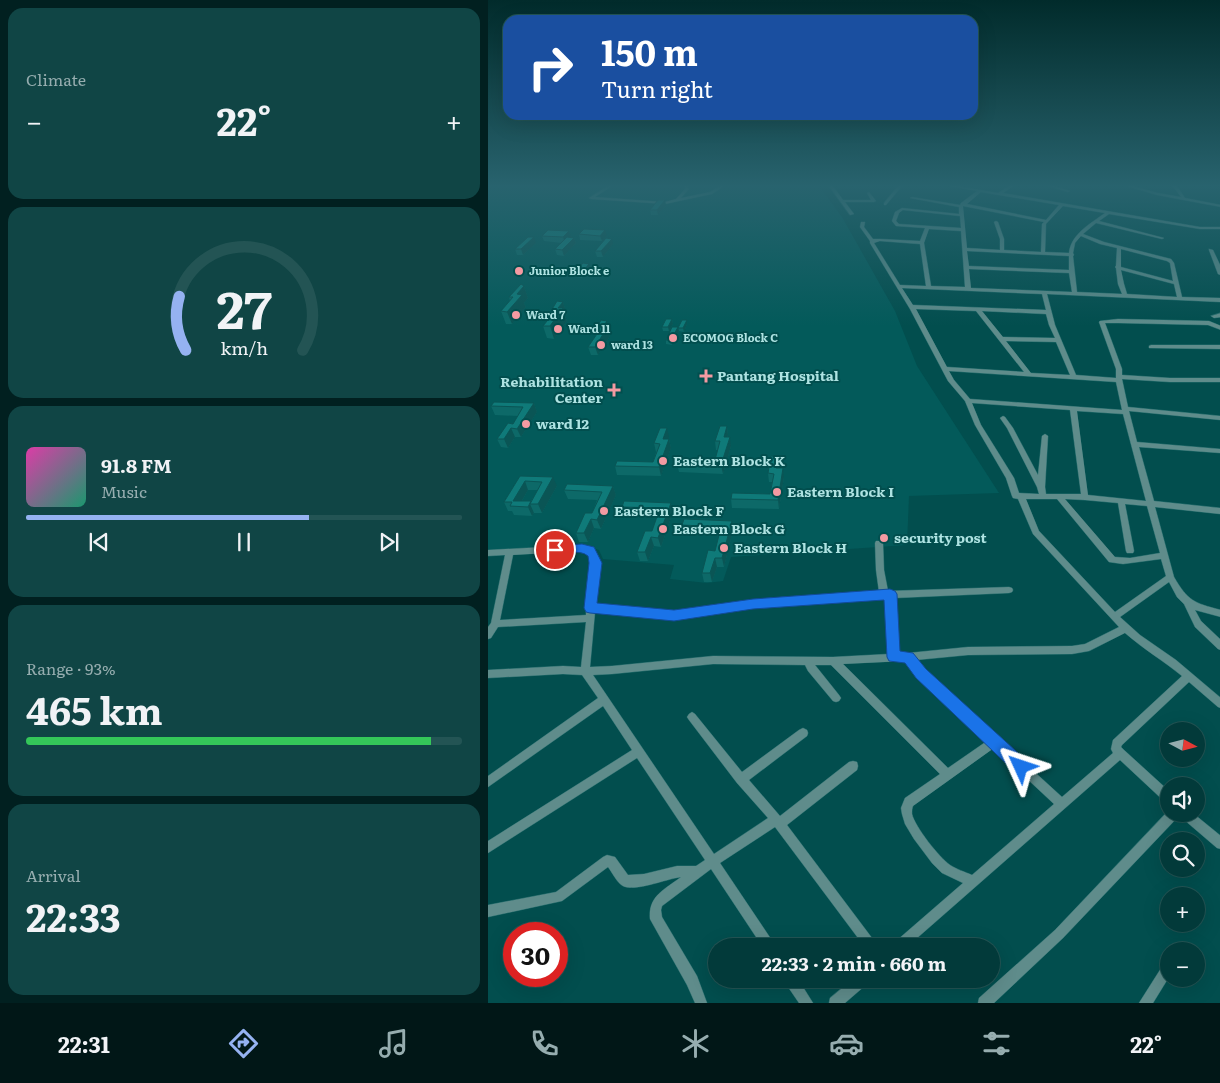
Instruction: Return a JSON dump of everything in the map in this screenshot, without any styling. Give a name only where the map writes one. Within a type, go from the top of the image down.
[{"type":"street","points":[[866,233],[912,307],[951,381],[960,395],[968,401],[978,425],[1010,478],[1016,496],[1085,497],[1220,511]]},
{"type":"street","points":[[925,233],[922,243],[929,287]]},
{"type":"street","points":[[963,233],[968,288]]},
{"type":"street","points":[[1000,233],[1002,251]]},
{"type":"street","points":[[1043,233],[1045,243],[1043,253]]},
{"type":"street","points":[[1075,294],[1072,272],[1072,245],[1084,233]]},
{"type":"street","points":[[1141,233],[1162,238]]},
{"type":"street","points":[[1081,235],[1093,241],[1169,260],[1172,263],[1180,299]]},
{"type":"street","points":[[872,241],[922,243]]},
{"type":"street","points":[[1119,248],[1117,267],[1119,280],[1125,296]]},
{"type":"street","points":[[965,249],[1072,255]]},
{"type":"street","points":[[1211,250],[1220,274]]},
{"type":"street","points":[[966,267],[1072,272]]},
{"type":"street","points":[[1117,267],[1176,283]]},
{"type":"street","points":[[898,286],[1220,300]]},
{"type":"street","points":[[1044,293],[1048,312],[1072,376]]},
{"type":"street","points":[[912,307],[1048,312]]},
{"type":"street","points":[[978,310],[1029,374]]},
{"type":"street","points":[[1220,328],[1209,323],[1103,321],[1119,370],[1125,410],[1170,576],[1198,624],[1220,646]]},
{"type":"street","points":[[1001,339],[1058,340]]},
{"type":"street","points":[[1151,347],[1220,347]]},
{"type":"street","points":[[946,369],[1119,378],[1220,380]]},
{"type":"street","points":[[968,401],[1125,410],[1220,418]]},
{"type":"street","points":[[1073,408],[1085,497]]},
{"type":"street","points":[[1003,418],[1041,487],[1043,497]]},
{"type":"street","points":[[1041,487],[1046,436]]},
{"type":"street","points":[[1134,444],[1220,451]]},
{"type":"street","points":[[1021,496],[1036,532],[1114,617],[1189,676],[1220,704]]},
{"type":"street","points":[[1059,497],[1112,560],[1122,562],[1164,556]]},
{"type":"street","points":[[1121,500],[1130,551]]},
{"type":"street","points":[[879,543],[894,657]]},
{"type":"street","points":[[488,553],[582,548],[590,550],[596,563],[585,671],[764,938]]},
{"type":"street","points":[[488,635],[494,624],[510,552]]},
{"type":"street","points":[[1114,617],[1170,576]]},
{"type":"street","points":[[590,608],[674,615],[753,604],[887,594],[1009,590]]},
{"type":"street","points":[[1188,604],[1220,614]]},
{"type":"street","points":[[494,624],[589,618]]},
{"type":"street","points":[[488,674],[563,670],[612,670],[713,660],[833,661],[908,657],[968,650],[1086,648],[1126,628]]},
{"type":"street","points":[[908,657],[921,674],[1062,804]]},
{"type":"street","points":[[809,661],[811,668],[836,698]]},
{"type":"street","points":[[833,661],[947,774]]},
{"type":"street","points":[[1160,790],[1116,749],[1117,743],[1189,676]]},
{"type":"street","points":[[488,782],[603,700]]},
{"type":"street","points":[[692,717],[777,822],[864,938]]},
{"type":"street","points":[[741,779],[803,733]]},
{"type":"street","points":[[972,882],[938,862],[912,825],[907,814],[909,802],[994,742]]},
{"type":"street","points":[[488,847],[638,752]]},
{"type":"street","points":[[908,938],[1120,753]]},
{"type":"street","points":[[702,1003],[692,981],[656,919],[655,910],[658,902],[697,872],[777,822],[853,766]]},
{"type":"street","points":[[984,1003],[1059,934],[1165,822]]},
{"type":"street","points":[[1195,822],[1220,844]]},
{"type":"street","points":[[488,911],[558,897],[607,861],[611,861],[625,881],[641,881],[682,870],[697,872]]},
{"type":"street","points":[[1146,1003],[1160,980]]},
{"type":"street","points":[[797,988],[807,1003]]},
{"type":"street","points":[[835,1003],[852,988]]},
{"type":"shaded area","name":"Pantang Hospital","points":[[488,233],[851,233],[895,311],[917,366],[999,493],[909,496],[907,545],[731,557],[723,581],[707,583],[670,579],[674,565],[603,559],[599,550],[587,546],[488,552]]},
{"type":"building","points":[[545,233],[567,233],[563,237],[542,236]]},
{"type":"building","points":[[580,233],[603,233],[600,236],[579,234]]},
{"type":"building","points":[[528,237],[534,237],[521,249],[515,249]]},
{"type":"building","points":[[567,237],[574,238],[562,250],[555,249]]},
{"type":"building","points":[[606,238],[612,239],[601,251],[595,251]]},
{"type":"building","points":[[583,263],[589,264],[581,274],[574,273]]},
{"type":"building","points":[[521,284],[524,286],[517,294],[522,295],[507,312],[501,311],[513,297],[509,297]]},
{"type":"building","points":[[557,301],[563,302],[558,308],[563,308],[550,326],[543,326],[555,311],[551,311]]},
{"type":"building","points":[[666,319],[672,319],[668,327],[662,327]]},
{"type":"building","points":[[601,320],[607,321],[602,328],[607,328],[595,347],[588,347],[599,331],[595,331]]},
{"type":"building","points":[[682,320],[687,320],[683,328],[678,328]]},
{"type":"building","points":[[672,327],[678,327],[671,340],[666,340]]},
{"type":"building","points":[[494,402],[534,403],[517,429],[511,428],[504,439],[497,439],[508,423],[513,424],[523,407],[491,406]]},
{"type":"building","points":[[720,426],[727,426],[724,437],[730,437],[721,465],[677,463],[679,458],[715,460],[720,441],[715,441]]},
{"type":"building","points":[[660,428],[667,428],[663,439],[669,439],[659,467],[615,466],[617,461],[653,462],[660,444],[654,443]]},
{"type":"building","points":[[771,456],[778,457],[776,468],[783,468],[778,500],[731,499],[732,493],[770,494],[774,474],[768,473]]},
{"type":"building","points":[[520,476],[553,477],[538,504],[530,504],[542,482],[525,481],[513,501],[531,501],[528,507],[510,506],[512,502],[504,502]]},
{"type":"building","points":[[567,484],[613,486],[597,520],[591,519],[584,533],[576,533],[585,513],[592,513],[602,492],[564,490]]},
{"type":"building","points":[[624,501],[671,503],[658,538],[651,537],[645,552],[637,552],[645,531],[652,531],[660,508],[622,507]]},
{"type":"building","points":[[684,519],[732,521],[722,558],[715,558],[710,573],[702,573],[708,550],[715,551],[721,527],[682,525]]},
{"type":"place","name":"Junior Block e","points":[[519,271]]},
{"type":"place","name":"Ward 7","points":[[516,315]]},
{"type":"place","name":"Ward 11","points":[[558,329]]},
{"type":"place","name":"ECOMOG Block C","points":[[673,338]]},
{"type":"place","name":"ward 13","points":[[601,345]]},
{"type":"place","name":"Pantang Hospital","points":[[706,376]]},
{"type":"place","name":"Rehabilitation Center","points":[[614,390]]},
{"type":"place","name":"ward 12","points":[[526,424]]},
{"type":"place","name":"Eastern Block K","points":[[663,461]]},
{"type":"place","name":"Eastern Block I","points":[[777,492]]},
{"type":"place","name":"Eastern Block F","points":[[604,511]]},
{"type":"place","name":"Eastern Block G","points":[[663,529]]},
{"type":"place","name":"security post","points":[[884,538]]},
{"type":"place","name":"Eastern Block H","points":[[724,548]]},
{"type":"route","points":[[555,550],[582,548],[590,550],[596,563],[590,608],[674,615],[753,604],[890,594],[894,657],[908,657],[921,674],[1021,767]]}]
